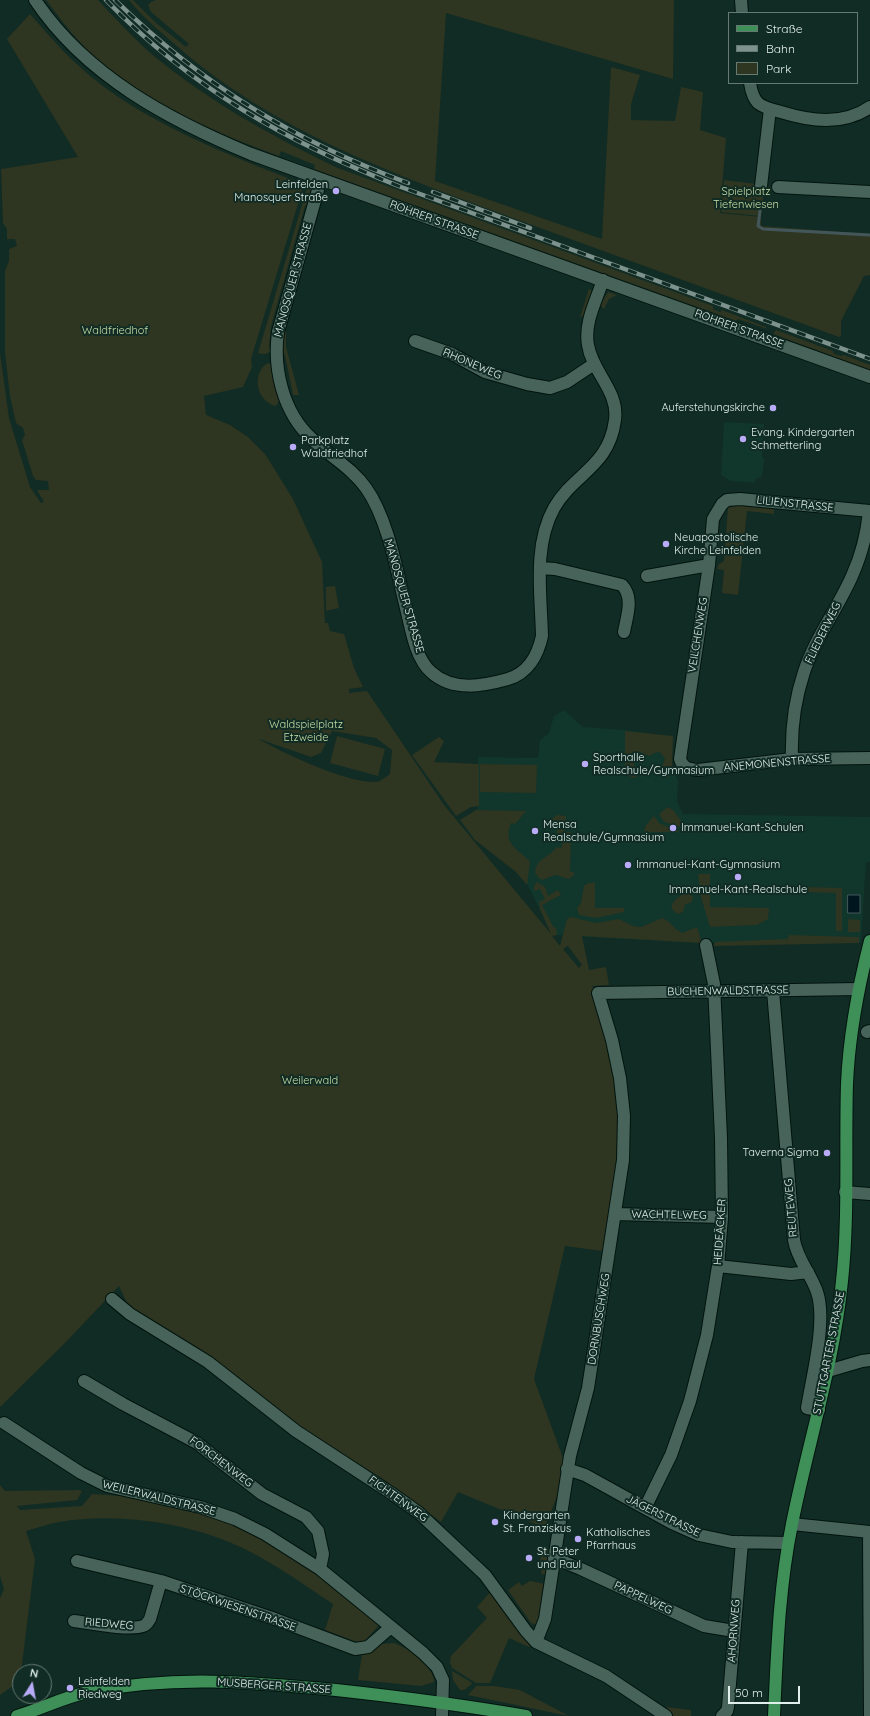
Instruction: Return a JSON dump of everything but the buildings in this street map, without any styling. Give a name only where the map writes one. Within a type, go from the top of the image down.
[{"type":"main road","name":"STUTTGARTER STRASSE","points":[[774,1716],[781,1606],[788,1543],[828,1371],[842,1282],[847,1082],[851,1036],[858,989],[870,941]]},
{"type":"main road","name":"MUSBERGER STRASSE","points":[[22,1715],[52,1702],[90,1692],[150,1684],[189,1681],[265,1683],[442,1702],[526,1716]]},
{"type":"street","name":"ROHRER STRASSE","points":[[35,0],[55,26],[83,56],[106,75],[149,104],[221,142],[870,377]]},
{"type":"street","points":[[741,0],[742,12]]},
{"type":"street","points":[[750,84],[755,98],[762,106],[794,116],[824,120],[854,116],[870,107]]},
{"type":"street","points":[[761,186],[770,109]]},
{"type":"street","name":"MANOSQUER STRASSE","points":[[321,179],[278,332],[276,358],[279,379],[288,406],[305,432],[350,470],[366,488],[378,509],[396,568],[416,646],[423,661],[431,672],[446,681],[467,686],[486,685],[511,678],[527,667],[534,659],[542,636],[540,568],[542,539],[554,508],[572,486],[601,458],[608,447],[614,423],[612,397],[594,364],[588,344],[587,332],[603,280]]},
{"type":"street","points":[[778,187],[870,192]]},
{"type":"street","name":"RHONEWEG","points":[[415,341],[452,354],[485,372],[527,384],[550,388],[567,382],[594,364]]},
{"type":"street","name":"LILIENSTRASSE","points":[[722,504],[727,500],[740,499],[870,511]]},
{"type":"street","name":"VEILCHENWEG","points":[[684,767],[680,759],[680,754],[709,565],[713,518],[722,504]]},
{"type":"street","name":"FLIEDERWEG","points":[[792,759],[791,742],[794,717],[804,671],[822,632],[852,576],[860,554],[870,511]]},
{"type":"street","points":[[647,576],[709,565]]},
{"type":"street","points":[[540,568],[555,569],[622,584],[630,598],[624,632]]},
{"type":"street","name":"ANEMONENSTRASSE","points":[[684,767],[698,770],[792,759],[870,758]]},
{"type":"street","name":"HEIDEÄCKER","points":[[645,1508],[671,1455],[690,1401],[707,1335],[718,1266],[722,1217],[722,1152],[714,977],[706,945]]},
{"type":"street","name":"BUCHENWALDSTRASSE","points":[[598,993],[858,989]]},
{"type":"street","name":"REUTEWEG","points":[[773,991],[794,1240],[797,1254],[808,1272],[817,1292],[820,1313],[819,1336],[807,1408],[819,1410]]},
{"type":"street","name":"DORNBUSCHWEG","points":[[536,1642],[545,1619],[568,1468],[577,1427],[588,1388],[616,1214],[624,1143],[623,1096],[612,1040],[598,993]]},
{"type":"street","points":[[845,1192],[870,1194]]},
{"type":"street","name":"WACHTELWEG","points":[[616,1214],[722,1217]]},
{"type":"street","points":[[718,1266],[791,1274],[808,1272]]},
{"type":"street","name":"FICHTENWEG","points":[[112,1299],[130,1314],[208,1362],[307,1438],[385,1488],[419,1513],[484,1575],[536,1642],[606,1676],[666,1716]]},
{"type":"street","points":[[828,1371],[862,1360],[870,1360]]},
{"type":"street","name":"FORCHENWEG","points":[[84,1381],[123,1404],[197,1443],[262,1494],[306,1517],[318,1531],[323,1554],[320,1569]]},
{"type":"street","name":"WEILERWALDSTRASSE","points":[[4,1423],[99,1483],[118,1490],[186,1503],[236,1519],[276,1540],[320,1569],[437,1667],[443,1680],[442,1716]]},
{"type":"street","name":"JÄGERSTRASSE","points":[[568,1468],[585,1475],[645,1508],[699,1535],[719,1540],[788,1543]]},
{"type":"street","points":[[792,1524],[869,1532],[870,1716]]},
{"type":"street","name":"AHORNWEG","points":[[722,1716],[727,1712],[728,1707],[742,1542]]},
{"type":"street","name":"PAPPELWEG","points":[[554,1558],[582,1569],[704,1626],[734,1631]]},
{"type":"street","name":"STÖCKWIESENSTRASSE","points":[[77,1561],[161,1581],[275,1619],[355,1649],[368,1647],[391,1627]]},
{"type":"street","name":"RIEDWEG","points":[[74,1621],[126,1627],[142,1627],[147,1624],[150,1619],[161,1581]]},
{"type":"shaded area","name":"Evang. Kindergarten Schmetterling","points":[[724,422],[764,424],[762,457],[764,459],[763,470],[761,478],[756,478],[755,483],[731,481],[721,475]]},
{"type":"shaded area","name":"Immanuel-Kant-Schulen","points":[[564,710],[583,727],[624,730],[672,737],[671,767],[678,780],[677,801],[683,814],[870,817],[870,862],[866,862],[861,942],[702,943],[553,935],[526,882],[511,867],[477,840],[478,757],[538,758],[540,740],[549,733],[554,716]]},
{"type":"green space","points":[[46,0],[98,0],[125,29],[154,56],[197,89],[266,131],[338,168],[713,306],[713,309],[720,312],[722,310],[766,327],[767,329],[738,319],[736,321],[314,169],[315,165],[281,151],[279,156],[230,137],[183,115],[137,89],[116,74],[82,45]]},
{"type":"green space","points":[[129,0],[133,0],[156,23],[186,47],[189,44],[151,12],[148,5],[151,2],[156,0],[674,0],[673,79],[446,13],[435,181],[602,239],[611,67],[640,75],[631,104],[631,120],[675,121],[681,87],[703,92],[700,130],[726,138],[720,213],[761,217],[761,226],[870,234],[870,275],[864,276],[841,321],[841,336],[839,337],[447,194],[352,154],[306,132],[261,107],[218,79],[178,47],[146,19]]},
{"type":"green space","name":"Weilerwald","points":[[30,14],[60,48],[80,67],[129,104],[186,135],[216,149],[304,184],[251,359],[252,367],[243,387],[204,396],[206,415],[230,425],[248,437],[265,454],[293,499],[322,562],[325,623],[328,623],[330,631],[344,634],[354,668],[363,687],[349,689],[349,693],[367,691],[444,805],[551,934],[540,909],[539,902],[545,899],[540,889],[534,891],[534,886],[537,882],[545,887],[548,896],[558,890],[561,895],[542,905],[554,928],[556,927],[557,935],[552,936],[560,946],[567,919],[571,917],[596,923],[619,919],[633,926],[641,927],[662,918],[682,933],[697,927],[702,943],[582,936],[589,970],[606,967],[609,985],[592,986],[598,993],[623,1096],[610,1252],[565,1246],[534,1379],[567,1469],[545,1528],[458,1492],[441,1522],[380,1477],[305,1432],[128,1305],[119,1286],[64,1344],[0,1407],[0,353],[9,418],[30,487],[41,503],[44,502],[37,490],[49,490],[48,481],[36,480],[33,476],[22,440],[25,435],[23,428],[16,423],[10,396],[5,353],[5,271],[9,261],[9,249],[17,246],[15,239],[7,239],[7,229],[3,223],[1,169],[78,157],[7,39]],"holes":[[[332,731],[376,738],[392,750],[390,774],[380,781],[369,782],[354,779],[319,768],[259,739],[311,757],[321,753]],[[568,946],[582,965],[579,968],[563,949]]]},
{"type":"green space","name":"Spielplatz Tiefenwiesen","points":[[724,180],[756,184],[764,188],[761,216],[721,212]]},
{"type":"green space","points":[[308,185],[315,187],[311,202],[305,206],[271,326],[269,347],[272,349],[268,353],[260,354],[258,353]]},
{"type":"green space","points":[[589,289],[592,291],[592,296],[584,316],[580,317]]},
{"type":"green space","points":[[608,292],[617,295],[609,299],[604,309],[600,305]]},
{"type":"green space","points":[[283,330],[286,332],[286,347],[299,395],[293,395],[285,355],[281,352]]},
{"type":"green space","points":[[776,330],[833,351],[834,354],[841,356],[844,355],[870,365],[870,370],[773,334]]},
{"type":"green space","points":[[268,363],[273,365],[280,399],[276,406],[264,399],[258,386],[259,373]]},
{"type":"green space","points":[[737,505],[774,509],[774,514],[747,511],[738,595],[722,593],[724,570],[717,569],[719,564],[724,561],[728,508]]},
{"type":"green space","points":[[335,586],[339,608],[326,611],[326,587]]},
{"type":"green space","points":[[625,731],[673,736],[672,769],[668,778],[662,776],[661,769],[665,759],[661,753],[657,752],[649,756],[640,752],[636,753],[632,761],[638,769],[637,776],[635,778],[625,775]]},
{"type":"green space","points":[[337,736],[385,749],[378,776],[330,763]]},
{"type":"green space","points":[[439,737],[444,741],[434,762],[479,764],[479,806],[471,807],[456,816],[412,755]]},
{"type":"green space","points":[[480,764],[537,765],[536,793],[480,792]]},
{"type":"green space","points":[[668,807],[673,810],[687,829],[664,822],[659,814]]},
{"type":"green space","points":[[476,810],[526,811],[515,824],[511,823],[509,837],[513,846],[530,862],[527,885],[516,872],[475,840],[460,820]]},
{"type":"green space","points":[[557,815],[566,816],[565,832],[571,832],[570,872],[574,872],[574,875],[569,879],[566,879],[554,875],[543,880],[540,879],[535,872],[536,867],[557,847],[561,848],[563,841],[557,838],[557,827],[552,819]]},
{"type":"green space","points":[[654,816],[659,823],[680,832],[644,832],[646,825]]},
{"type":"green space","points":[[698,874],[710,874],[710,907],[769,908],[768,919],[757,925],[710,927],[701,897]]},
{"type":"green space","points":[[588,883],[595,883],[595,908],[624,908],[624,912],[596,918],[579,915],[577,908],[581,903],[584,886]]},
{"type":"green space","points":[[806,887],[842,888],[842,931],[836,931],[836,893],[806,892]]},
{"type":"green space","points":[[687,892],[693,897],[692,902],[685,905],[683,912],[678,914],[672,908],[672,905],[676,899]]},
{"type":"green space","points":[[848,919],[860,920],[860,932],[848,932]]},
{"type":"green space","points":[[789,935],[859,937],[859,943],[714,946],[715,942],[788,939]]},
{"type":"green space","points":[[0,1485],[5,1491],[79,1490],[82,1491],[77,1500],[17,1506],[20,1510],[82,1506],[92,1494],[122,1496],[178,1504],[238,1523],[297,1558],[333,1585],[380,1624],[362,1644],[325,1630],[333,1604],[282,1570],[256,1555],[229,1542],[209,1535],[167,1524],[123,1519],[101,1518],[59,1522],[26,1531],[35,1559],[22,1664],[12,1664],[12,1687],[0,1695],[0,1598],[4,1589],[0,1576]]},
{"type":"green space","points":[[542,1549],[550,1550],[546,1575],[541,1574],[543,1562],[540,1562]]},
{"type":"green space","points":[[530,1581],[545,1584],[540,1622],[537,1625],[531,1623],[508,1590],[519,1582],[522,1586]]},
{"type":"green space","points":[[493,1589],[532,1645],[529,1647],[509,1638],[490,1683],[476,1683],[452,1668],[450,1662],[451,1656],[487,1618],[477,1607]]},
{"type":"green space","points":[[393,1643],[405,1648],[419,1658],[430,1671],[434,1682],[421,1686],[358,1680],[362,1654],[381,1644]]},
{"type":"green space","points":[[452,1671],[472,1684],[464,1690],[460,1690],[453,1680]]},
{"type":"green space","points":[[476,1686],[494,1686],[520,1690],[569,1716],[468,1695]]},
{"type":"green space","points":[[666,1707],[691,1710],[691,1716],[669,1716],[673,1714]]},
{"type":"water","points":[[848,895],[860,895],[860,913],[848,913]]},
{"type":"waterway","points":[[760,211],[758,226],[763,229],[870,235]]},
{"type":"railway","points":[[106,0],[139,32],[172,60],[207,86],[280,132],[359,170],[401,187],[870,359]]},
{"type":"railway","points":[[115,0],[148,31],[182,59],[252,108],[327,149],[408,183]]},
{"type":"railway","points":[[433,192],[530,228]]},
{"type":"place","name":"Leinfelden Manosquer Straße","points":[[336,191]]},
{"type":"place","name":"Auferstehungskirche","points":[[773,408]]},
{"type":"place","name":"Evang. Kindergarten Schmetterling","points":[[743,439]]},
{"type":"place","name":"Parkplatz Waldfriedhof","points":[[293,447]]},
{"type":"place","name":"Neuapostolische Kirche Leinfelden","points":[[666,544]]},
{"type":"place","name":"Sporthalle Realschule/Gymnasium","points":[[585,764]]},
{"type":"place","name":"Immanuel-Kant-Schulen","points":[[673,828]]},
{"type":"place","name":"Mensa Realschule/Gymnasium","points":[[535,831]]},
{"type":"place","name":"Immanuel-Kant-Gymnasium","points":[[628,865]]},
{"type":"place","name":"Immanuel-Kant-Realschule","points":[[738,877]]},
{"type":"place","name":"Taverna Sigma","points":[[827,1153]]},
{"type":"place","name":"Kindergarten St. Franziskus","points":[[495,1522]]},
{"type":"place","name":"Katholisches Pfarrhaus","points":[[578,1539]]},
{"type":"place","name":"St. Peter und Paul","points":[[529,1558]]},
{"type":"place","name":"Leinfelden Riedweg","points":[[70,1688]]},
{"type":"park label","name":"Waldfriedhof","points":[[115,331]]},
{"type":"park label","name":"Waldspielplatz Etzweide","points":[[306,731]]}]
